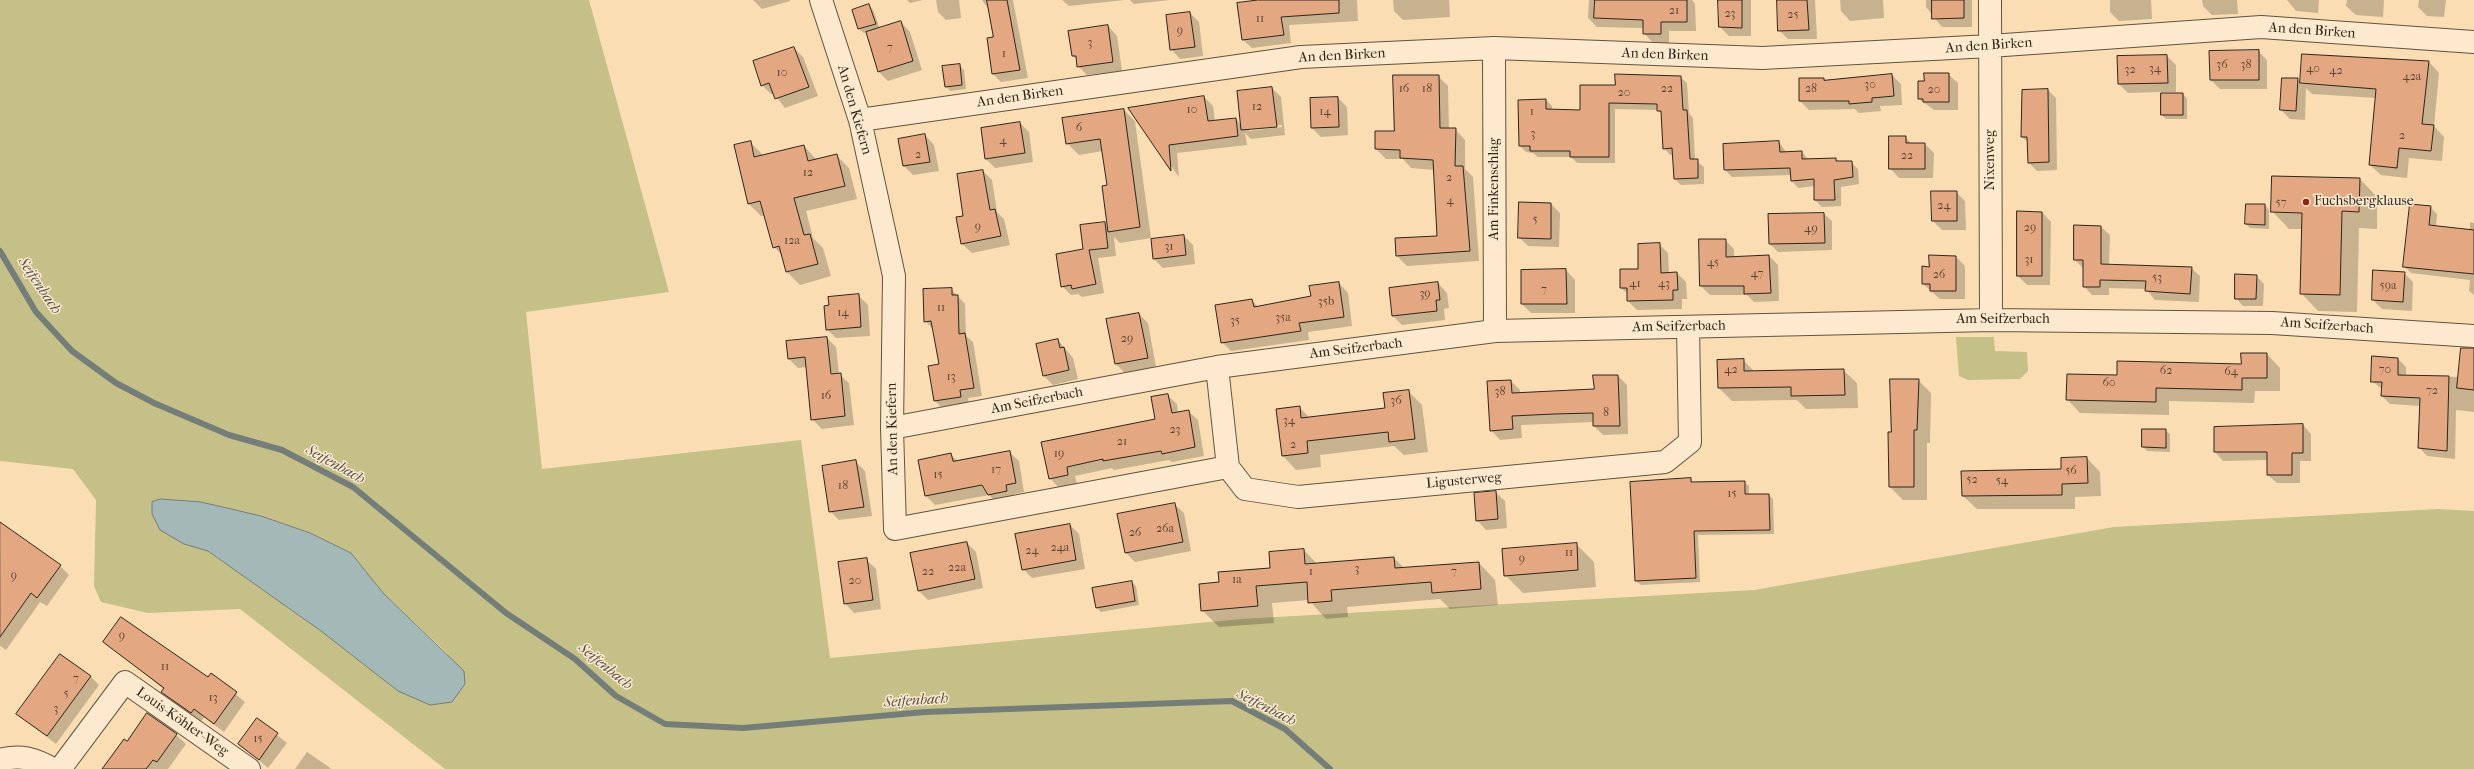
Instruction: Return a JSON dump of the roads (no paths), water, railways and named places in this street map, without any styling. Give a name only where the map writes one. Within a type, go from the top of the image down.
[{"type":"street","name":"An den Kiefern","points":[[821,0],[860,120],[894,276],[892,428],[895,529],[1228,467]]},
{"type":"street","name":"Nixenweg","points":[[1990,0],[1991,320]]},
{"type":"street","name":"An den Birken","points":[[860,120],[1301,57],[1494,48],[1762,58],[1990,46],[2261,27],[2474,42]]},
{"type":"street","name":"Am Finkenschlag","points":[[1494,48],[1495,331]]},
{"type":"street","name":"Am Seifzerbach","points":[[892,428],[1217,367],[1495,331],[1991,320],[2272,322],[2474,336]]},
{"type":"street","name":"Ligusterweg","points":[[1228,467],[1245,489],[1298,497],[1665,462],[1690,442],[1688,327]]},
{"type":"street","points":[[1217,367],[1228,467]]},
{"type":"street","name":"Louis-Köhler-Weg","points":[[60,769],[125,682],[249,769]]},
{"type":"street","points":[[0,760],[8,758],[35,758],[53,769]]},
{"type":"waterway","name":"Seifenbach","points":[[0,251],[36,312],[72,351],[116,383],[154,403],[229,435],[282,450],[353,487],[506,613],[575,659],[616,696],[665,724],[743,728],[925,712],[1232,701],[1285,729],[1330,769]]},
{"type":"place","name":"Fuchsbergklause","points":[[2306,202]]}]
